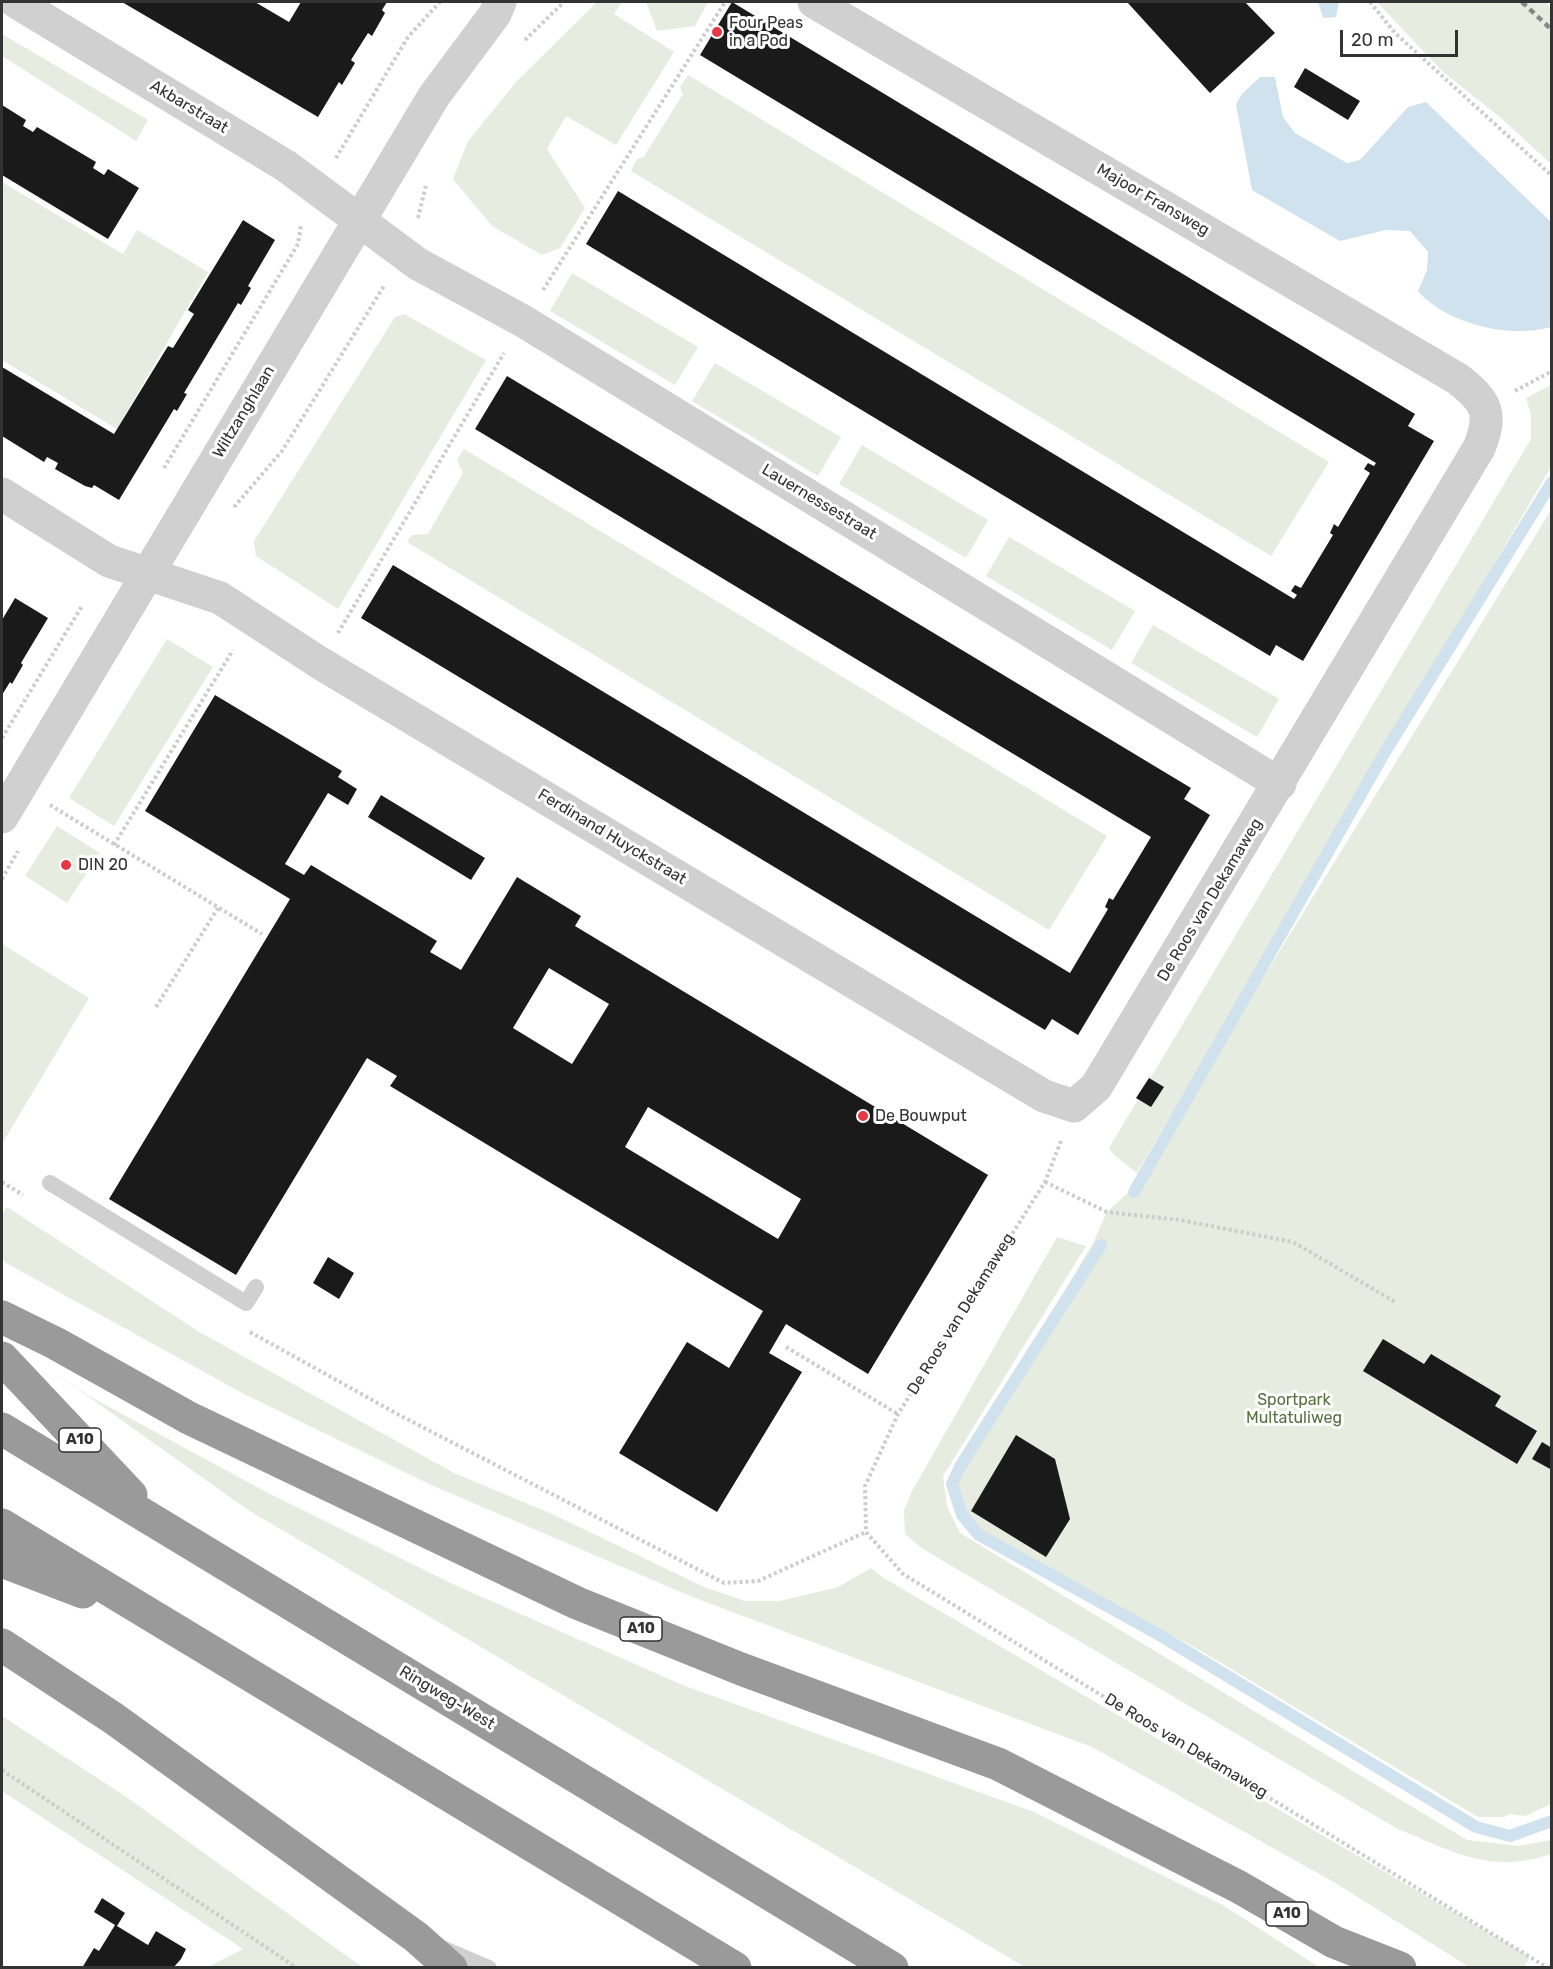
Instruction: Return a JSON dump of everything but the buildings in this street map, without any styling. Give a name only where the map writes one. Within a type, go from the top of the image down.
[{"type":"highway","name":"A10","points":[[2,1317],[55,1343],[189,1418],[577,1603],[741,1669],[998,1764],[1228,1881],[1334,1942],[1400,1968]]},
{"type":"highway","name":"A10","points":[[2,1358],[156,1523]]},
{"type":"highway","name":"Ringweg-West","points":[[2,1429],[892,1968]]},
{"type":"highway","points":[[2,1525],[735,1968]]},
{"type":"highway","points":[[2,1561],[158,1620]]},
{"type":"highway","points":[[2,1645],[122,1725],[416,1937],[451,1968]]},
{"type":"highway","name":"A10","points":[[1334,1942],[1365,1968]]},
{"type":"street","name":"Akbarstraat","points":[[16,2],[318,188],[359,219]]},
{"type":"street","name":"Majoor Fransweg","points":[[814,2],[1458,380],[1473,391],[1486,407]]},
{"type":"street","name":"Wiltzanghlaan","points":[[2,818],[434,96],[505,6]]},
{"type":"street","name":"Lauernessestraat","points":[[359,219],[403,254],[433,274],[523,321],[1280,784]]},
{"type":"street","name":"De Roos van Dekamaweg","points":[[1074,1106],[1096,1087],[1280,784],[1479,448],[1488,420],[1486,407]]},
{"type":"street","name":"Ferdinand Huyckstraat","points":[[2,494],[109,561],[179,582],[220,598],[331,669],[1044,1096],[1074,1106]]},
{"type":"lane","points":[[50,1183],[246,1303],[256,1287]]},
{"type":"lane","points":[[416,1937],[489,1968]]},
{"type":"path","points":[[158,479],[298,244],[304,209],[408,37],[440,2]]},
{"type":"path","points":[[520,45],[564,2]]},
{"type":"path","points":[[1370,2],[1395,33],[1551,176]]},
{"type":"path","points":[[231,510],[282,451],[414,237],[427,181]]},
{"type":"path","points":[[2,738],[109,561]]},
{"type":"path","points":[[114,845],[252,619]]},
{"type":"path","points":[[41,813],[47,803],[262,934]]},
{"type":"path","points":[[2,879],[24,841]]},
{"type":"path","points":[[156,1007],[218,908]]},
{"type":"path","name":"De Roos van Dekamaweg","points":[[1074,1106],[1045,1182],[898,1414],[865,1486],[866,1532],[903,1574],[1548,1968]]},
{"type":"path","points":[[2,1182],[30,1198]]},
{"type":"path","points":[[1045,1182],[1107,1212],[1180,1220],[1293,1242],[1397,1303]]},
{"type":"path","points":[[241,1327],[401,1416],[724,1582],[758,1581],[866,1532]]},
{"type":"path","points":[[786,1347],[898,1414]]},
{"type":"path","points":[[2,1770],[297,1968]]},
{"type":"green space","points":[[597,2],[622,2],[614,14],[674,52],[616,145],[566,116],[547,149],[585,208],[560,248],[542,255],[492,226],[453,179],[468,141],[518,80]]},
{"type":"green space","points":[[646,2],[708,2],[695,26],[657,31]]},
{"type":"green space","points":[[1377,2],[1545,2],[1552,8],[1551,164],[1501,118],[1443,72]]},
{"type":"green space","points":[[2,34],[148,120],[136,141],[2,56]]},
{"type":"green space","points":[[688,75],[1329,462],[1271,556],[631,171],[637,159],[643,158],[683,94],[680,87]]},
{"type":"green space","points":[[2,182],[123,254],[137,230],[208,272],[117,429],[2,360]]},
{"type":"green space","points":[[572,273],[698,347],[675,385],[550,311]]},
{"type":"green space","points":[[404,314],[486,360],[338,609],[256,556],[254,541],[395,317]]},
{"type":"green space","points":[[715,363],[841,437],[818,476],[692,401]]},
{"type":"green space","points":[[1551,385],[1551,467],[1137,1173],[1114,1155],[1109,1148],[1531,439],[1531,415],[1526,398]]},
{"type":"green space","points":[[862,445],[988,520],[966,558],[839,484]]},
{"type":"green space","points":[[464,449],[1107,836],[1049,930],[407,542],[412,535],[428,534],[463,473],[457,460]]},
{"type":"green space","name":"Sportpark Multatuliweg","points":[[1551,510],[1551,1804],[1525,1816],[1509,1814],[1504,1817],[1478,1817],[1203,1652],[967,1526],[952,1494],[961,1465],[1093,1243],[1107,1212],[1135,1186]]},
{"type":"green space","points":[[1009,537],[1135,611],[1112,650],[986,576]]},
{"type":"green space","points":[[1153,625],[1279,699],[1257,737],[1131,663]]},
{"type":"green space","points":[[167,639],[213,667],[114,826],[69,798]]},
{"type":"green space","points":[[57,826],[100,853],[67,903],[25,876]]},
{"type":"green space","points":[[2,944],[89,998],[2,1144]]},
{"type":"green space","points":[[7,1207],[201,1333],[454,1473],[552,1514],[704,1587],[745,1601],[780,1601],[838,1587],[871,1568],[882,1577],[1530,1957],[1524,1967],[1469,1967],[1332,1881],[1092,1747],[690,1596],[429,1484],[246,1395],[6,1263],[2,1258],[2,1214]]},
{"type":"green space","points":[[1057,1237],[1086,1246],[943,1476],[947,1506],[960,1533],[1467,1840],[1518,1846],[1551,1840],[1551,1854],[1509,1862],[1472,1858],[1396,1828],[923,1549],[905,1534],[904,1511],[912,1491]]},
{"type":"green space","points":[[51,1370],[89,1396],[268,1493],[459,1587],[685,1686],[1034,1812],[1221,1904],[1319,1967],[1025,1967],[248,1510]]},
{"type":"green space","points":[[2,1716],[125,1796],[362,1967],[208,1967],[243,1949],[2,1791]]},
{"type":"water","points":[[1318,2],[1339,2],[1336,17],[1323,18]]},
{"type":"water","points":[[1260,77],[1275,77],[1283,117],[1295,133],[1347,163],[1360,160],[1408,107],[1426,102],[1551,222],[1551,327],[1535,330],[1499,330],[1462,320],[1430,303],[1418,291],[1427,270],[1428,252],[1410,231],[1386,230],[1340,241],[1252,190],[1236,104],[1242,94]]},
{"type":"waterway","points":[[1134,1192],[1385,752],[1552,482]]},
{"type":"waterway","points":[[1101,1245],[961,1465],[952,1484],[962,1515],[979,1535],[1163,1637],[1476,1827],[1510,1836],[1552,1821]]},
{"type":"railway","points":[[1522,2],[1552,30]]},
{"type":"place","name":"Four Peas in a Pod","points":[[717,32]]},
{"type":"place","name":"DIN 20","points":[[66,865]]},
{"type":"place","name":"De Bouwput","points":[[863,1116]]}]
